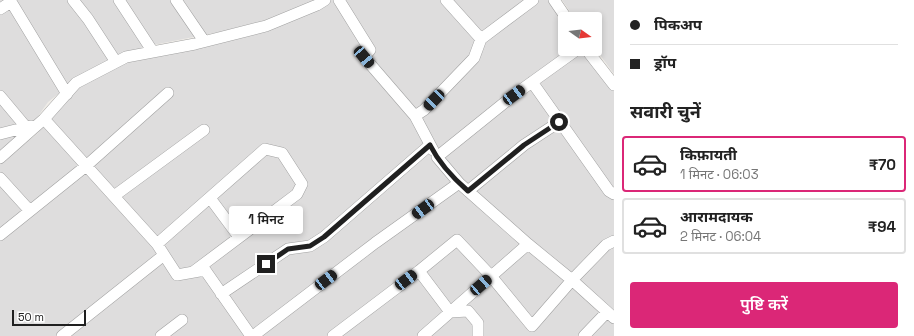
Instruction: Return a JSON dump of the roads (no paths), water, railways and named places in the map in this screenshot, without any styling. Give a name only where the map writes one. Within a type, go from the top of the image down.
[{"type":"street","points":[[74,0],[88,18],[116,62]]},
{"type":"street","points":[[119,0],[154,52]]},
{"type":"street","points":[[176,0],[204,41]]},
{"type":"street","points":[[0,158],[42,122],[76,83],[126,57],[204,41],[266,26],[317,5],[325,0]]},
{"type":"street","points":[[339,0],[370,50],[364,57],[414,116],[437,158],[459,183],[528,244],[572,280],[610,315],[584,336]]},
{"type":"street","points":[[446,0],[481,39]]},
{"type":"street","points":[[414,116],[424,110],[474,58],[481,39],[534,0]]},
{"type":"street","points":[[554,0],[562,12]]},
{"type":"street","points":[[0,9],[11,1],[66,94]]},
{"type":"street","points":[[437,158],[514,95],[568,56]]},
{"type":"street","points":[[591,56],[614,85]]},
{"type":"street","points":[[532,82],[609,191],[614,194]]},
{"type":"street","points":[[0,235],[86,166],[168,93]]},
{"type":"street","points":[[0,96],[26,128]]},
{"type":"street","points":[[42,122],[86,166],[157,244],[177,275],[205,270],[252,336],[375,243],[459,183]]},
{"type":"street","points":[[0,134],[26,128],[42,122]]},
{"type":"street","points":[[468,191],[524,145],[559,122]]},
{"type":"street","points":[[114,196],[204,130]]},
{"type":"street","points":[[221,294],[288,249],[310,246],[324,237],[430,145]]},
{"type":"street","points":[[157,244],[265,149],[282,153],[302,184],[297,194],[193,272]]},
{"type":"street","points":[[0,178],[30,211]]},
{"type":"street","points":[[210,198],[239,237]]},
{"type":"street","points":[[333,336],[419,271],[457,240],[492,276],[532,326],[572,280],[606,245],[614,243]]},
{"type":"street","points":[[422,336],[528,244]]},
{"type":"street","points":[[62,336],[164,255]]},
{"type":"street","points":[[419,271],[450,312]]},
{"type":"street","points":[[450,312],[468,311],[478,323],[478,336]]},
{"type":"street","points":[[161,336],[182,320]]}]
